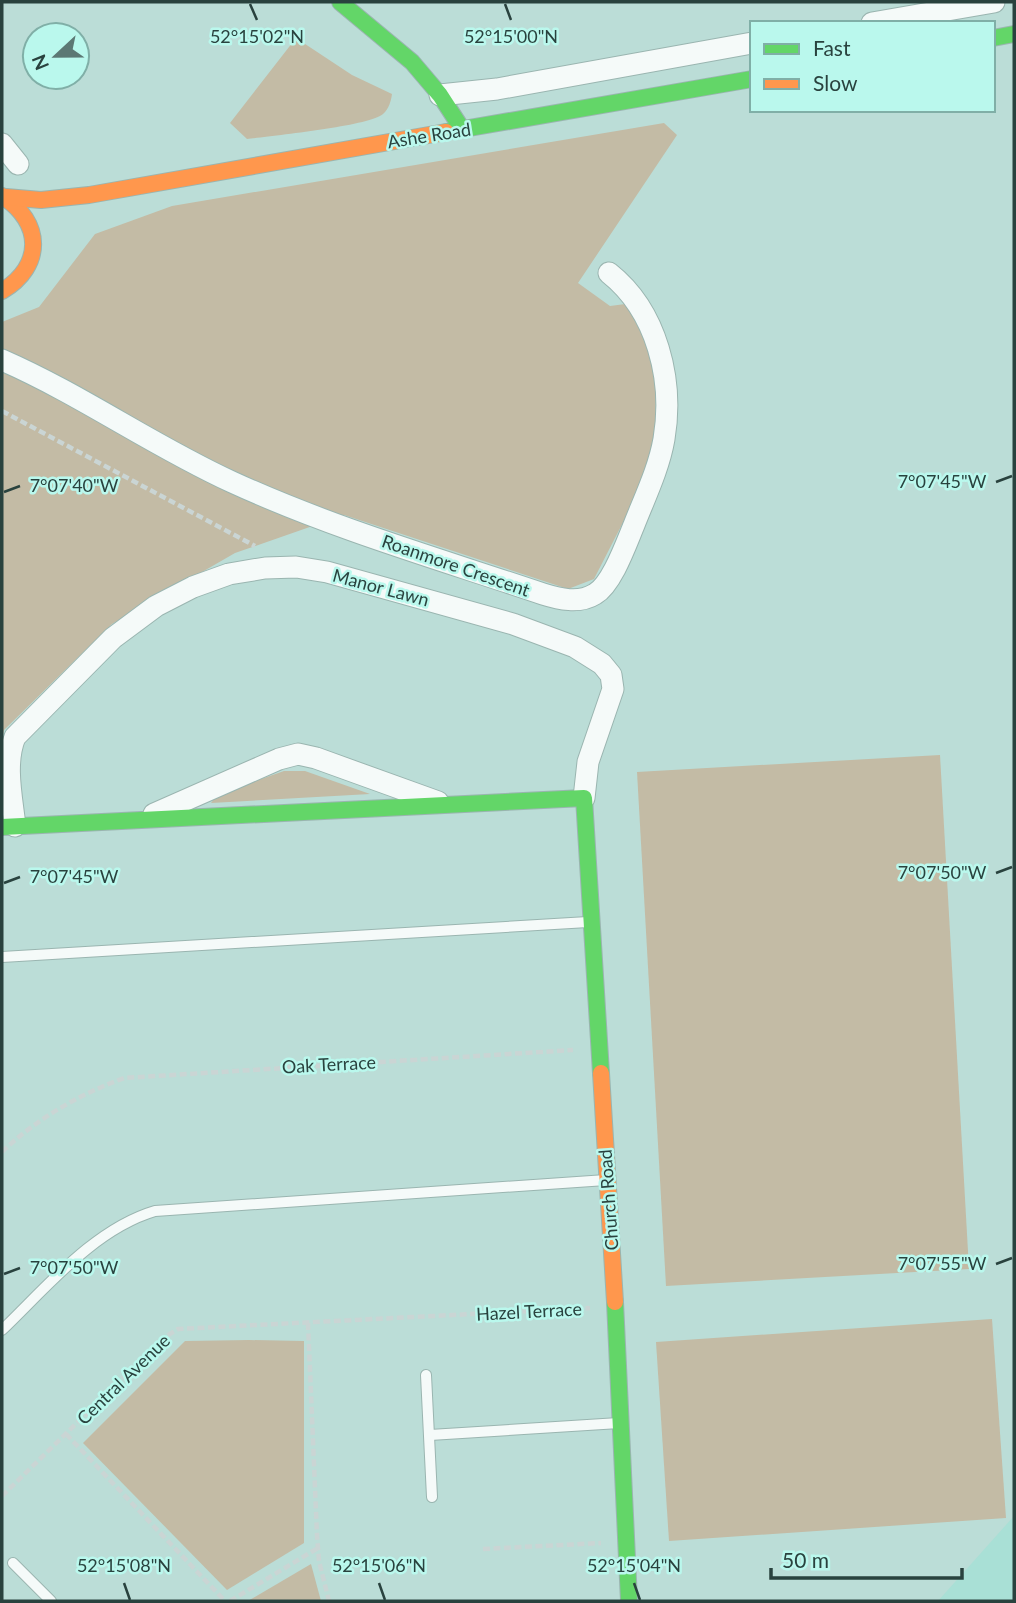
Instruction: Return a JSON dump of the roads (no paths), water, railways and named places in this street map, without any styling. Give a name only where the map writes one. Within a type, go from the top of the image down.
[{"type":"street","points":[[340,2],[400,50],[440,95],[462,129]]},
{"type":"street","points":[[884,21],[994,2]]},
{"type":"street","points":[[995,38],[1014,34]]},
{"type":"street","points":[[440,95],[497,89],[750,43]]},
{"type":"street","name":"Ashe Road","points":[[4,196],[29,200],[55,199],[107,192],[201,173],[750,79]]},
{"type":"street","points":[[2,144],[18,164]]},
{"type":"street","name":"Ashe Road","points":[[62,215],[84,201],[107,192]]},
{"type":"street","points":[[4,196],[15,203],[28,219],[34,238],[32,259]]},
{"type":"street","points":[[2,291],[22,276],[45,232]]},
{"type":"street","name":"Roanmore Crescent","points":[[2,360],[104,411],[181,457],[254,492],[543,594],[565,599],[584,599],[601,590],[611,575],[656,468],[666,424],[665,385],[653,334],[638,301],[609,273]]},
{"type":"street","name":"Manor Lawn","points":[[296,567],[327,572],[513,624],[575,647],[603,664],[611,675],[613,689],[588,762],[584,798],[8,827],[10,762],[16,737],[113,638],[156,606],[202,583],[246,570],[296,567]]},
{"type":"street","name":"Manor Lawn","points":[[143,820],[279,759],[298,754],[444,804]]},
{"type":"street","name":"Church Road","points":[[584,798],[615,1307],[629,1601]]},
{"type":"lane","points":[[2,957],[591,922]]},
{"type":"lane","points":[[2,1330],[95,1243],[121,1225],[155,1211],[607,1180]]},
{"type":"lane","points":[[426,1375],[432,1497]]},
{"type":"lane","points":[[430,1434],[621,1423]]},
{"type":"lane","points":[[13,1563],[51,1601]]}]
